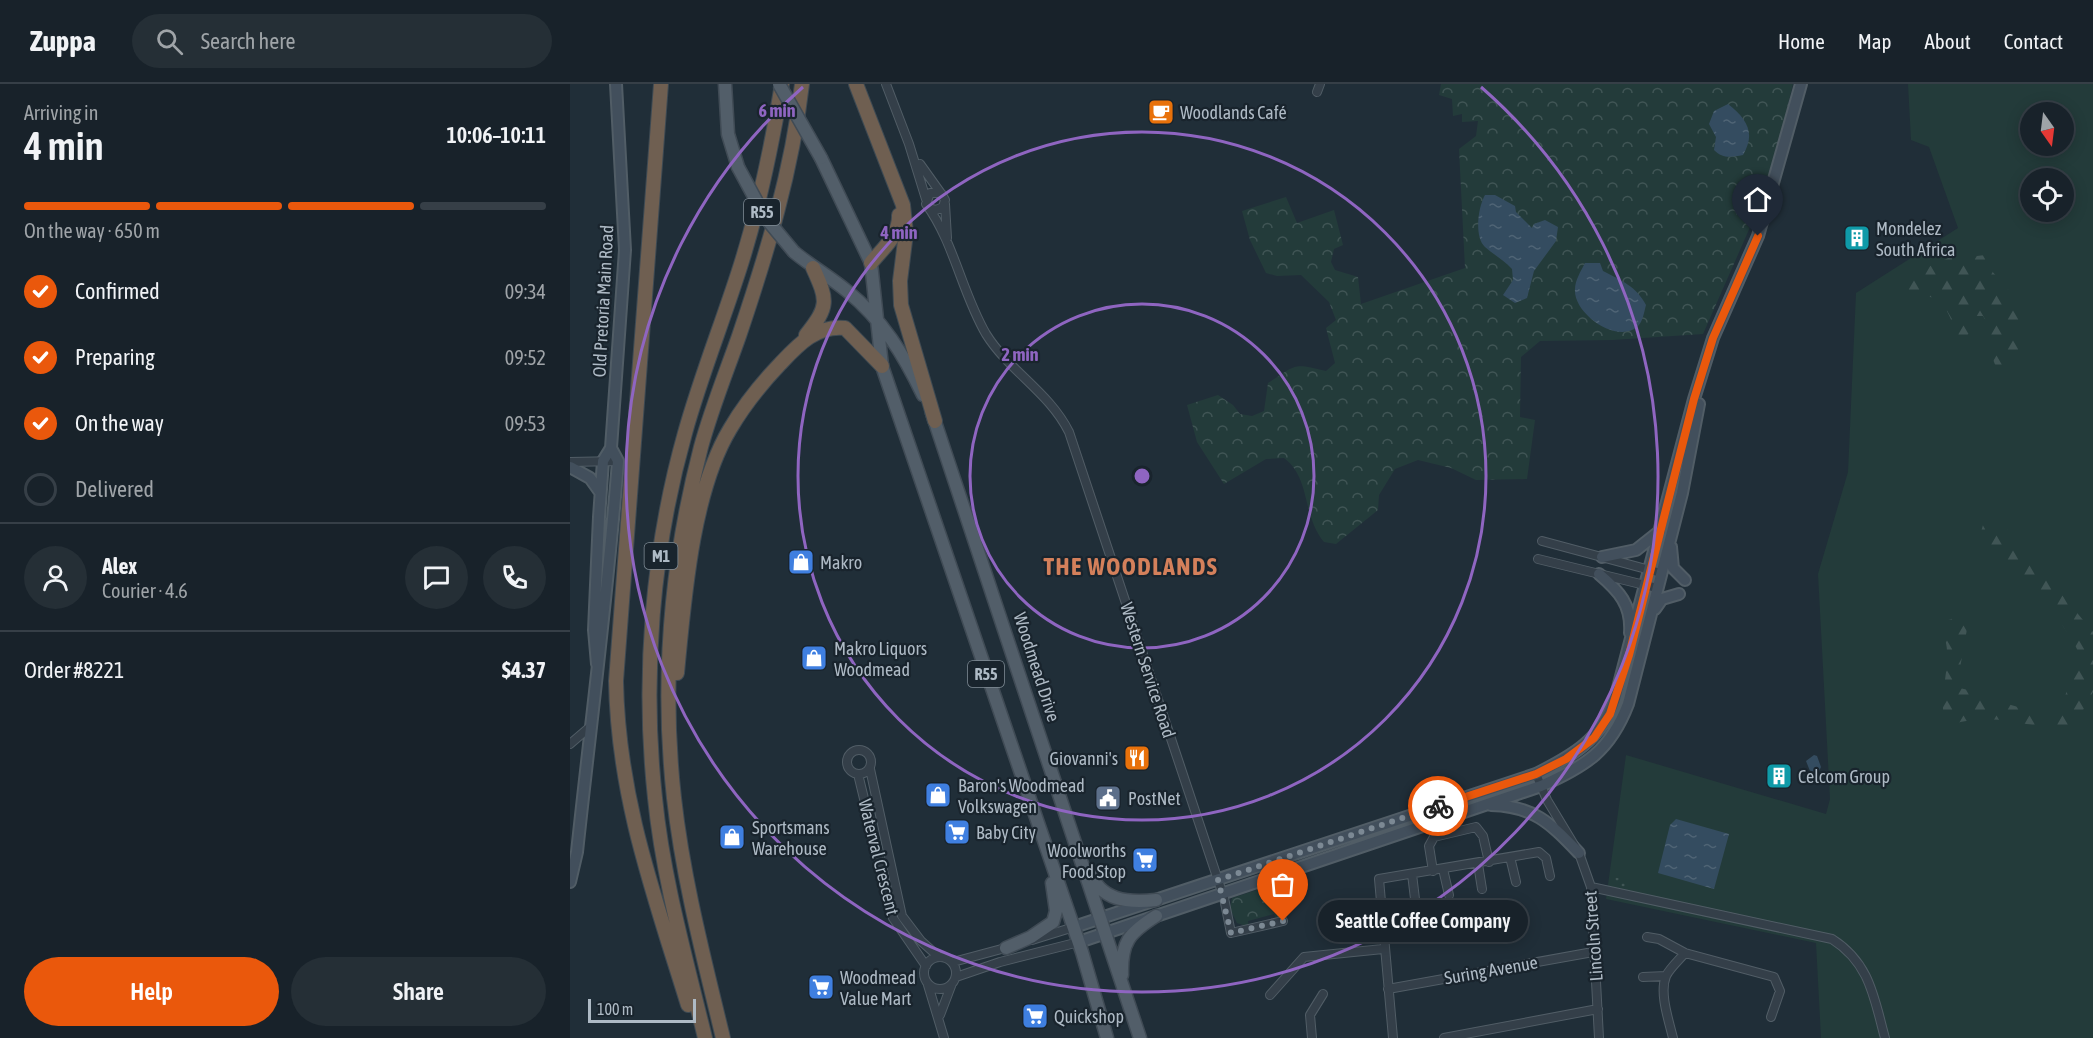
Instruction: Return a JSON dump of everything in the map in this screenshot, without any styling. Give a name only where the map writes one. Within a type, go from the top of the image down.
[{"type":"highway","name":"M1","points":[[705,1038],[684,954],[655,800],[649,721],[652,622],[670,497],[682,444],[758,205],[772,148],[781,84]]},
{"type":"highway","name":"M1","points":[[723,1038],[702,954],[674,798],[668,674],[675,583],[688,503],[702,445],[778,211],[791,154],[802,84]]},
{"type":"highway","points":[[856,84],[904,212],[901,305],[935,421]]},
{"type":"highway","points":[[662,85],[616,681],[617,722],[621,764],[632,819],[699,1038]]},
{"type":"highway","points":[[872,263],[893,237],[899,223],[893,180]]},
{"type":"highway","points":[[674,798],[677,672],[683,605],[701,506],[717,456],[729,430],[761,384],[799,344],[820,317],[826,303],[825,295],[813,268]]},
{"type":"highway","points":[[799,344],[827,328],[844,328],[882,366]]},
{"type":"main road","name":"Old Pretoria Main Road","points":[[597,664],[594,630],[600,492],[603,461],[611,448],[625,250],[616,84]]},
{"type":"main road","name":"Woodmead Drive","points":[[725,84],[728,134],[738,167],[765,217],[795,252],[813,268],[847,291],[876,319],[903,354],[935,421],[1069,822],[1098,919],[1140,1038]]},
{"type":"main road","name":"R55","points":[[781,84],[872,263],[882,366],[1074,927],[1107,1038]]},
{"type":"main road","points":[[1074,927],[1536,774],[1566,759],[1594,738],[1610,714],[1652,587],[1666,534],[1694,399],[1713,338],[1758,236],[1801,84]]},
{"type":"main road","points":[[611,448],[618,461]]},
{"type":"main road","name":"Old Pretoria Main Road","points":[[570,882],[577,852],[597,664],[604,632],[618,461]]},
{"type":"main road","points":[[570,465],[583,473],[600,492]]},
{"type":"main road","points":[[1602,557],[1636,550],[1666,534]]},
{"type":"main road","points":[[1666,534],[1673,568],[1685,579]]},
{"type":"main road","points":[[1599,574],[1618,591],[1628,607],[1629,655]]},
{"type":"main road","points":[[1079,942],[1479,805],[1541,786],[1580,767],[1606,746],[1628,704],[1651,617],[1652,587]]},
{"type":"main road","points":[[1651,617],[1662,599],[1679,594]]},
{"type":"main road","points":[[1479,805],[1514,807],[1534,813],[1552,825],[1579,853]]},
{"type":"main road","points":[[1069,822],[1090,875],[1102,891],[1111,897],[1132,903],[1156,900]]},
{"type":"main road","points":[[1005,948],[1047,928],[1055,919],[1056,906],[1044,843]]},
{"type":"main road","points":[[1122,989],[1121,955],[1127,940],[1133,932],[1156,916]]},
{"type":"street","points":[[888,84],[923,170],[945,197],[945,204],[938,210],[929,208],[888,84]]},
{"type":"street","points":[[926,199],[932,192],[940,192]]},
{"type":"street","name":"Western Service Road","points":[[945,204],[949,249]]},
{"type":"street","name":"Western Service Road","points":[[929,208],[949,249],[973,310],[987,334],[1051,402],[1069,432],[1222,892],[1231,933],[1283,921]]},
{"type":"street","points":[[570,465],[618,461]]},
{"type":"street","points":[[1542,541],[1656,572]]},
{"type":"street","points":[[1538,559],[1652,587]]},
{"type":"street","points":[[570,744],[591,726]]},
{"type":"street","points":[[861,750],[869,754],[871,763],[870,769],[858,774],[852,772],[847,766],[848,757],[853,752],[861,750]]},
{"type":"street","name":"Waterval Crescent","points":[[870,769],[903,916],[921,941],[939,957]]},
{"type":"street","name":"Waterval Crescent","points":[[858,774],[893,918],[926,966]]},
{"type":"street","name":"Lincoln Street","points":[[1536,774],[1579,853],[1591,887],[1599,1038]]},
{"type":"street","points":[[1432,871],[1429,846],[1434,837],[1476,827],[1484,836],[1489,862]]},
{"type":"street","points":[[1393,1038],[1383,949],[1379,879],[1541,852],[1546,858],[1550,876]]},
{"type":"street","points":[[1510,858],[1516,882]]},
{"type":"street","points":[[1478,864],[1482,889]]},
{"type":"street","points":[[1443,869],[1449,895]]},
{"type":"street","points":[[1412,874],[1415,899]]},
{"type":"street","points":[[1591,887],[1832,939],[1850,951],[1863,969],[1885,1038]]},
{"type":"street","points":[[944,1038],[924,976],[926,966],[939,957],[953,962],[1074,927]]},
{"type":"street","points":[[1647,937],[1659,939],[1685,953],[1774,977],[1780,990],[1771,1017]]},
{"type":"street","points":[[956,977],[1000,962],[1079,942]]},
{"type":"street","points":[[1270,995],[1304,957],[1383,949]]},
{"type":"street","name":"Suring Avenue","points":[[1388,989],[1593,952]]},
{"type":"street","points":[[1673,1038],[1665,1002],[1666,976],[1685,953]]},
{"type":"street","points":[[939,1017],[956,977],[953,962]]},
{"type":"street","points":[[1643,977],[1666,976]]},
{"type":"street","points":[[928,983],[941,989],[951,986]]},
{"type":"street","points":[[1312,1038],[1310,1015],[1323,994]]},
{"type":"street","points":[[1444,1038],[1598,1009]]},
{"type":"green space","points":[[1441,84],[1793,84],[1769,184],[1703,334],[1612,340],[1540,341],[1521,357],[1520,417],[1535,420],[1527,479],[1476,480],[1451,468],[1418,460],[1395,469],[1379,495],[1378,510],[1336,544],[1324,542],[1312,521],[1303,487],[1293,466],[1284,458],[1266,459],[1224,484],[1197,442],[1187,405],[1218,395],[1233,405],[1240,414],[1252,416],[1264,411],[1268,383],[1285,372],[1301,366],[1326,371],[1335,363],[1326,328],[1336,320],[1329,302],[1301,275],[1277,276],[1266,273],[1250,240],[1242,211],[1286,197],[1297,223],[1334,210],[1343,245],[1334,249],[1331,262],[1335,270],[1358,277],[1361,304],[1465,268],[1459,149],[1476,136],[1478,121],[1462,122],[1462,114],[1453,116],[1452,99],[1439,95]]},
{"type":"green space","points":[[1908,84],[2093,84],[2093,1038],[1821,1038],[1816,943],[1606,899],[1626,755],[1826,814],[1830,799],[1818,574],[1848,472],[1856,293],[1958,228],[1929,147],[1911,140]]},
{"type":"green space","points":[[1960,253],[1969,257],[1985,255],[1991,259],[1991,270],[2025,309],[2020,345],[2006,375],[1995,364],[1987,323],[1983,316],[1972,316],[1971,332],[1965,337],[1959,336],[1948,313],[1939,301],[1914,296],[1898,280]]},
{"type":"green space","points":[[1991,521],[2000,521],[2004,525],[2093,632],[2093,692],[2072,730],[1985,719],[1952,724],[1944,719],[1947,651],[1943,622],[1954,618],[1961,620],[1967,629],[1958,679],[1960,688],[2011,705],[2040,711],[2051,711],[2059,707],[2071,678],[2082,661],[2054,613],[1985,540],[1981,532],[1983,525]]},
{"type":"green space","points":[[1612,877],[1624,879],[1632,884],[1627,887],[1617,886],[1611,881]]},
{"type":"green space","points":[[1272,885],[1276,900],[1271,901],[1274,913],[1282,911],[1284,918],[1276,919],[1274,914],[1248,921],[1249,927],[1237,923],[1230,909],[1232,898]]},
{"type":"water","points":[[1728,104],[1740,115],[1748,127],[1749,140],[1743,155],[1724,156],[1714,150],[1716,137],[1709,124],[1714,111]]},
{"type":"water","points":[[1485,195],[1495,195],[1515,206],[1516,212],[1532,228],[1534,224],[1545,220],[1558,227],[1556,241],[1534,271],[1527,298],[1515,303],[1503,295],[1513,280],[1512,269],[1485,247],[1479,236],[1480,207]]},
{"type":"water","points":[[1585,263],[1600,263],[1603,271],[1638,293],[1646,305],[1642,320],[1637,327],[1618,332],[1608,329],[1588,316],[1576,298],[1575,289],[1578,276]]},
{"type":"water","points":[[1814,755],[1817,756],[1821,767],[1817,775],[1810,771],[1806,761]]},
{"type":"water","points":[[1676,819],[1729,834],[1714,889],[1658,873],[1670,825]]},
{"type":"way so far","points":[[1283,921],[1231,933],[1218,880],[1438,806]]},
{"type":"place","name":"Woodlands Café","points":[[1161,112]]},
{"type":"place","name":"Mondelez South Africa","points":[[1857,238]]},
{"type":"place","name":"Makro","points":[[801,562]]},
{"type":"place","name":"Makro Liquors Woodmead","points":[[814,658]]},
{"type":"place","name":"Giovanni's","points":[[1137,758]]},
{"type":"place","name":"Celcom Group","points":[[1779,776]]},
{"type":"place","name":"Baron's Woodmead Volkswagen","points":[[938,795]]},
{"type":"place","name":"PostNet","points":[[1108,798]]},
{"type":"place","name":"Baby City","points":[[957,832]]},
{"type":"place","name":"Sportsmans Warehouse","points":[[732,837]]},
{"type":"place","name":"Woolworths Food Stop","points":[[1145,860]]},
{"type":"place","name":"Seattle Coffee Company","points":[[1283,921]]},
{"type":"place","name":"Woodmead Value Mart","points":[[821,987]]},
{"type":"place","name":"Quickshop","points":[[1035,1016]]},
{"type":"district","name":"THE WOODLANDS","points":[[1131,566]]},
{"type":"route","points":[[1438,806],[1536,774],[1566,759],[1581,750],[1594,738],[1610,714],[1629,655],[1694,399],[1713,338],[1751,257],[1758,236]]}]
